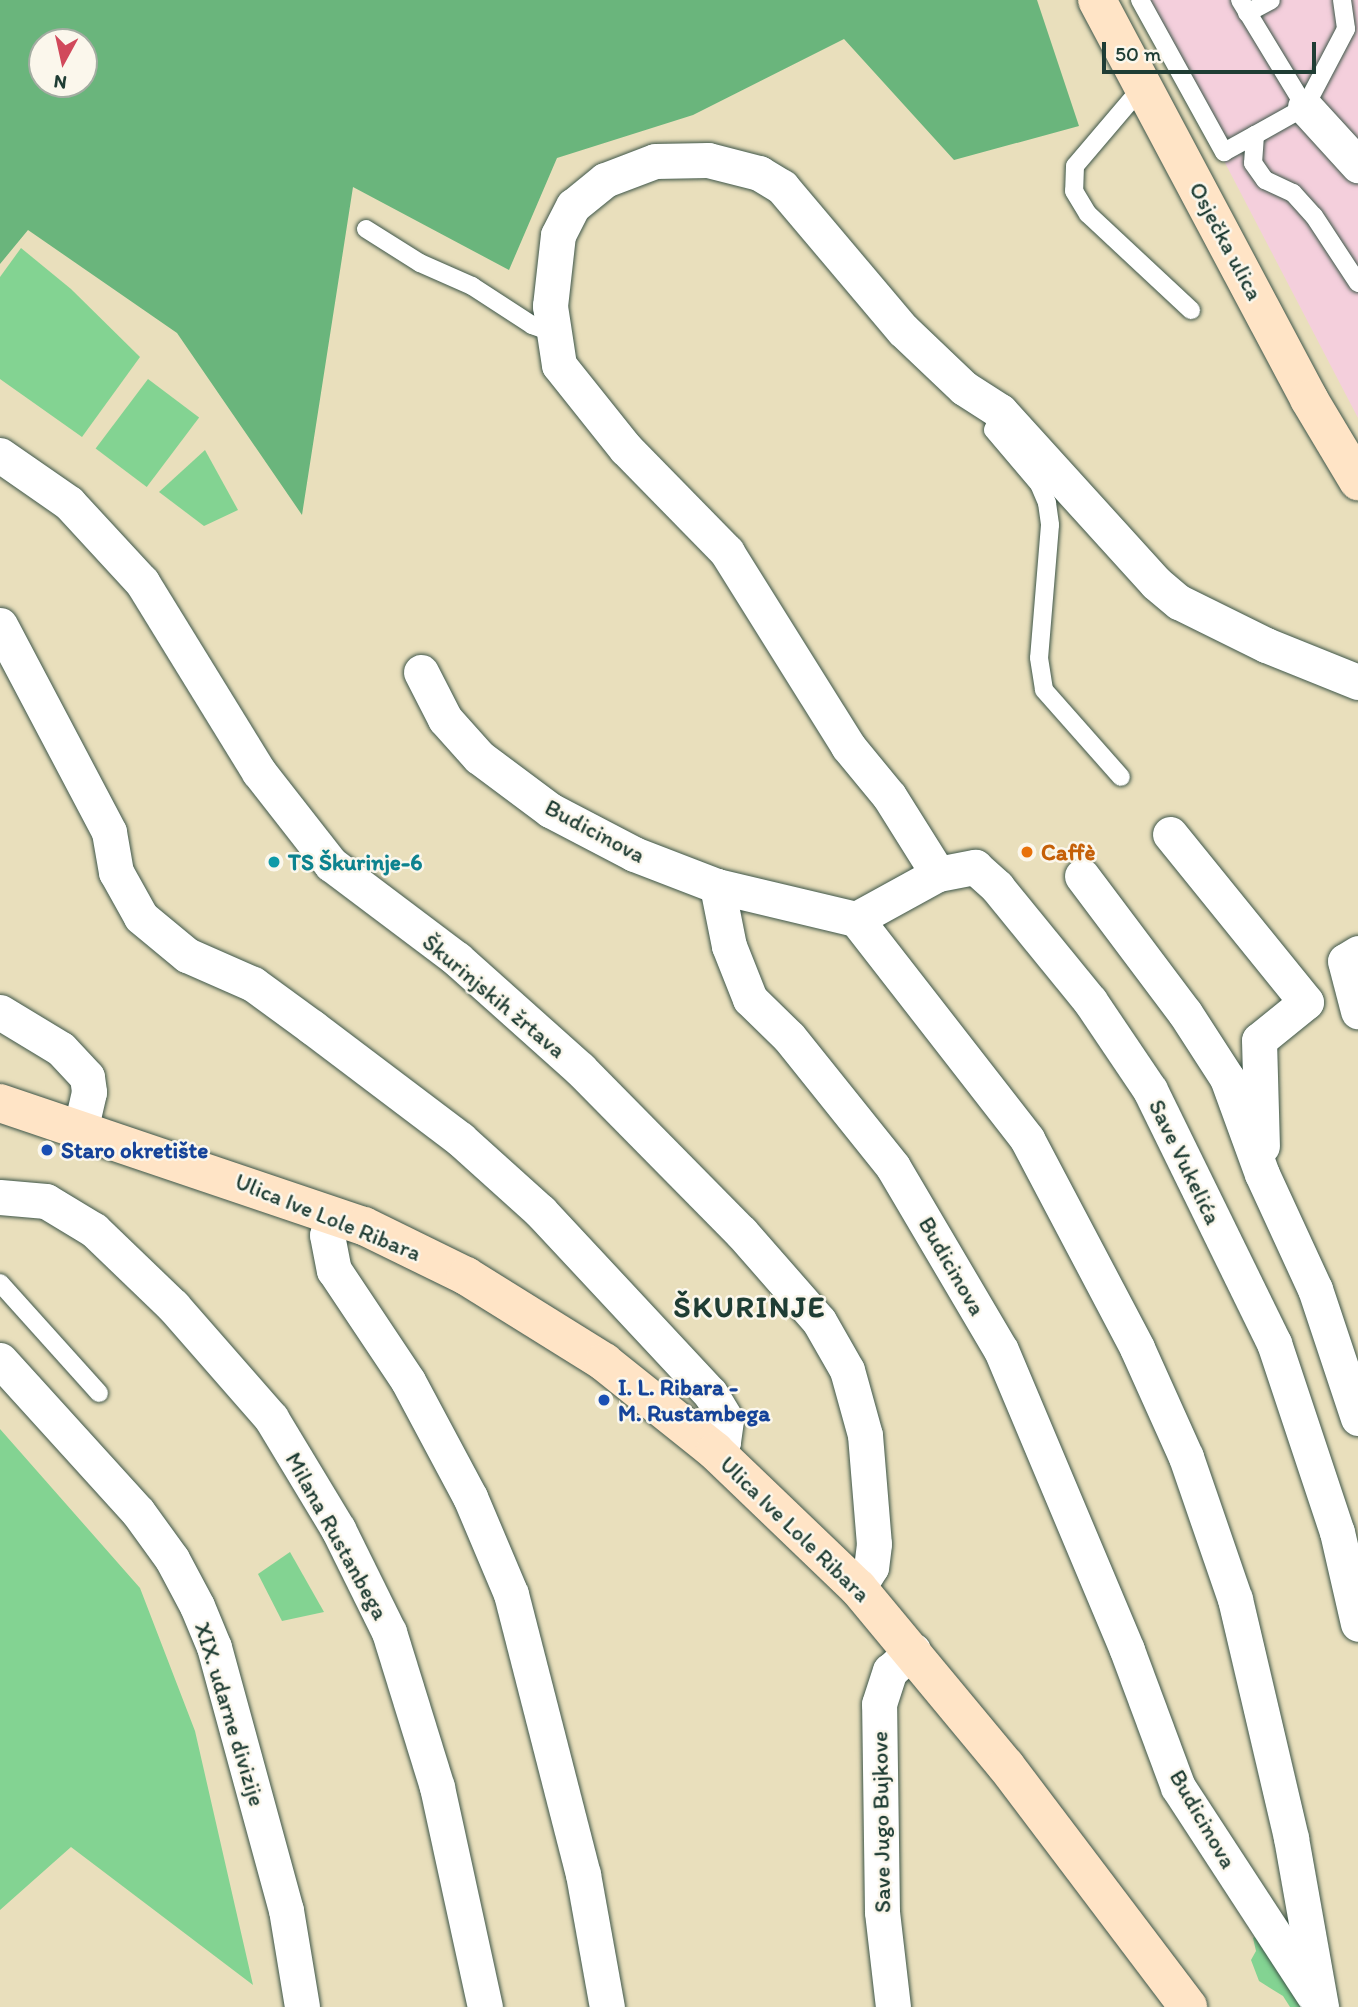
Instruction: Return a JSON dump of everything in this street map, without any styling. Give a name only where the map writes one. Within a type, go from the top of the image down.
[{"type":"street","name":"Osječka ulica","points":[[1097,0],[1309,399],[1358,481]]},
{"type":"street","points":[[1306,107],[1358,165]]},
{"type":"street","points":[[938,874],[889,796],[848,746],[727,552],[626,449],[577,391],[559,365],[551,332],[553,256],[558,235],[573,206],[605,180],[655,161],[709,160],[759,173],[782,187],[903,330],[964,388],[1000,411],[1085,500],[1135,562],[1180,602],[1317,668],[1358,682]]},
{"type":"street","name":"Škurinjskih žrtava","points":[[0,455],[69,503],[142,582],[259,772],[331,864],[457,959],[580,1069],[741,1232],[819,1321],[847,1370],[865,1435],[874,1555],[858,1588]]},
{"type":"street","points":[[0,625],[109,832],[116,872],[141,917],[187,955],[253,984],[313,1027],[460,1139],[540,1211],[710,1393],[726,1420],[723,1442],[715,1451]]},
{"type":"street","name":"Budicinova","points":[[421,671],[445,719],[479,757],[550,810],[634,855],[717,886],[729,946],[750,999],[789,1037],[893,1167],[1001,1350],[1127,1650],[1178,1787],[1321,2007]]},
{"type":"street","points":[[1170,834],[1306,1002],[1259,1040],[1262,1174]]},
{"type":"street","name":"Save Vukelića","points":[[856,919],[938,874],[975,867],[997,887],[1090,1001],[1150,1090],[1274,1343],[1337,1532],[1358,1624]]},
{"type":"street","points":[[1082,876],[1185,1013],[1227,1078],[1262,1174],[1315,1289],[1358,1418]]},
{"type":"street","points":[[717,886],[856,919],[1027,1139],[1137,1348],[1186,1457],[1235,1599],[1291,1838],[1321,2007]]},
{"type":"street","points":[[1352,962],[1358,1011]]},
{"type":"street","points":[[0,1012],[61,1049],[87,1077],[89,1092],[80,1130]]},
{"type":"street","name":"Ulica Ive Lole Ribara","points":[[0,1103],[334,1216],[401,1243],[530,1314],[604,1362],[715,1451],[858,1588],[913,1650],[1188,2007]]},
{"type":"street","name":"Milana Rustanbega","points":[[0,1197],[46,1201],[94,1230],[173,1306],[278,1429],[338,1529],[389,1632],[437,1787],[485,2007]]},
{"type":"street","points":[[334,1216],[327,1235],[334,1270],[408,1381],[470,1497],[511,1594],[583,1874],[607,2007]]},
{"type":"street","name":"XIX. udarne divizije","points":[[0,1360],[138,1513],[172,1559],[197,1606],[214,1647],[286,1910],[302,2007]]},
{"type":"street","name":"Save Jugo Bujkove","points":[[893,2007],[882,1912],[879,1704],[890,1671],[913,1650]]},
{"type":"lane","points":[[1160,0],[1144,7],[1224,152],[1306,107],[1346,29],[1342,0]]},
{"type":"lane","points":[[1271,0],[1243,6],[1306,107]]},
{"type":"lane","points":[[1143,86],[1075,166],[1074,191],[1088,214],[1191,310]]},
{"type":"lane","points":[[1255,135],[1252,163],[1265,180],[1293,193],[1314,216],[1358,283]]},
{"type":"lane","points":[[366,229],[420,264],[472,286],[533,325],[551,332]]},
{"type":"lane","points":[[1000,411],[993,430],[1040,484],[1047,503],[1050,525],[1039,658],[1044,690],[1121,777]]},
{"type":"lane","points":[[0,1283],[99,1393]]},
{"type":"shaded area","points":[[1140,0],[1358,0],[1358,418],[1148,15]]},
{"type":"green space","points":[[0,0],[1037,0],[1079,126],[954,160],[844,39],[693,115],[557,158],[509,270],[353,187],[302,515],[177,333],[28,230],[0,264]]},
{"type":"green space","points":[[21,248],[71,289],[140,357],[82,437],[0,379],[0,277]]},
{"type":"green space","points":[[148,379],[199,418],[147,487],[96,448]]},
{"type":"green space","points":[[205,450],[238,510],[204,526],[159,492]]},
{"type":"green space","points":[[0,1429],[140,1588],[195,1731],[253,1985],[71,1847],[0,1910]]},
{"type":"green space","points":[[290,1552],[324,1612],[282,1621],[258,1574]]},
{"type":"green space","points":[[1266,1930],[1308,2007],[1290,2007],[1283,1996],[1259,1981],[1251,1960],[1256,1951],[1253,1938]]},
{"type":"place","name":"Caffè","points":[[1027,852]]},
{"type":"place","name":"TS Škurinje-6","points":[[274,862]]},
{"type":"place","name":"Staro okretište","points":[[47,1150]]},
{"type":"place","name":"I. L. Ribara - M. Rustambega","points":[[604,1400]]},
{"type":"district","name":"ŠKURINJE","points":[[750,1307]]}]
